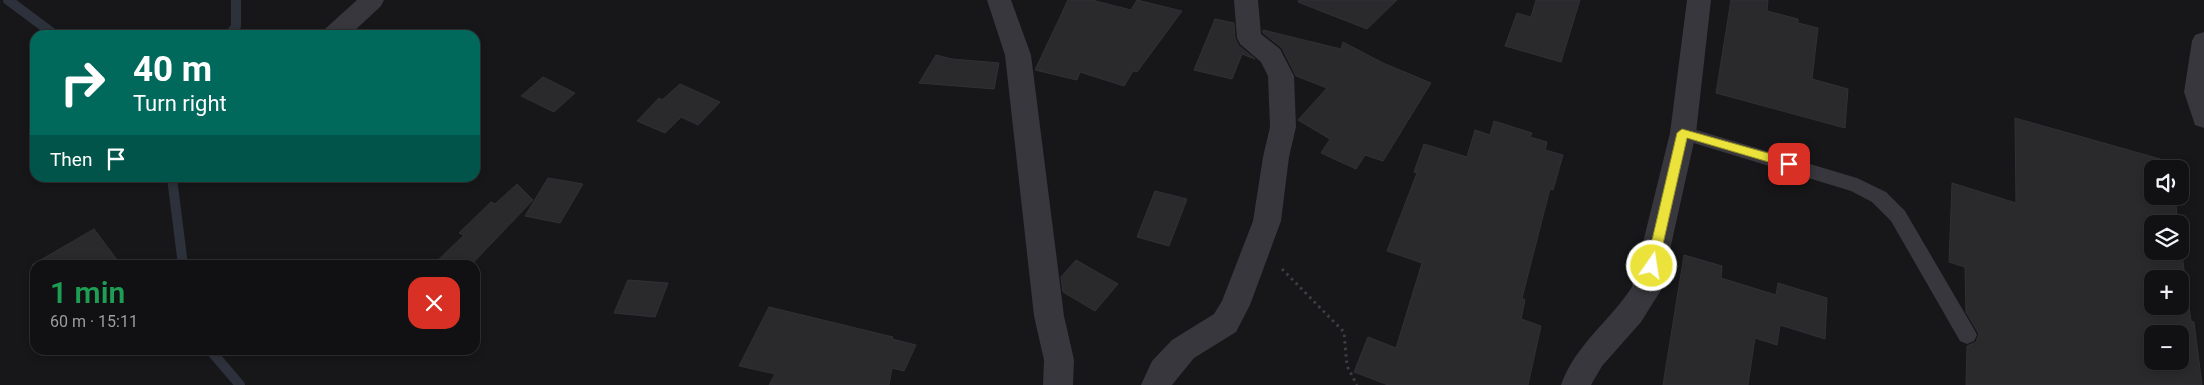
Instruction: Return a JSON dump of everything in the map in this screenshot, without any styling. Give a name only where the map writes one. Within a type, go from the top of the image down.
[{"type":"street","points":[[339,30],[372,0]]},
{"type":"street","points":[[999,0],[1018,55],[1049,316],[1059,360],[1058,385]]},
{"type":"street","points":[[1156,385],[1163,371],[1183,349],[1225,323],[1235,305],[1267,220],[1276,157],[1283,127],[1281,76],[1271,56],[1249,38],[1246,0]]},
{"type":"street","points":[[1576,385],[1577,380],[1591,359],[1632,312],[1646,290],[1682,133],[1699,0]]},
{"type":"street","points":[[2204,41],[2197,92],[2204,118]]},
{"type":"lane","points":[[1682,133],[1857,185],[1879,197],[1898,216],[1968,335]]},
{"type":"path","points":[[1259,244],[1344,332],[1346,366],[1357,385]]},
{"type":"building","points":[[1068,0],[1092,0],[1131,10],[1137,0],[1182,11],[1137,72],[1133,71],[1124,86],[1080,72],[1077,80],[1035,70]]},
{"type":"building","points":[[1299,0],[1397,0],[1367,29],[1298,2]]},
{"type":"building","points":[[1536,0],[1580,0],[1561,62],[1505,46],[1517,13],[1531,17]]},
{"type":"building","points":[[1731,0],[1768,0],[1767,11],[1798,19],[1798,23],[1818,28],[1812,79],[1848,89],[1845,128],[1716,93]]},
{"type":"building","points":[[1215,19],[1234,23],[1235,38],[1238,45],[1255,59],[1242,54],[1232,79],[1194,70]]},
{"type":"building","points":[[1263,30],[1341,49],[1343,42],[1383,63],[1431,83],[1383,161],[1365,155],[1356,169],[1321,153],[1330,139],[1298,120],[1327,88],[1296,76],[1282,48],[1263,33]]},
{"type":"building","points":[[936,55],[952,59],[999,63],[994,89],[919,83]]},
{"type":"building","points":[[543,77],[575,93],[554,112],[521,96]]},
{"type":"building","points":[[680,84],[720,102],[698,125],[681,117],[665,133],[637,121],[659,98],[662,100]]},
{"type":"building","points":[[2015,118],[2164,160],[2144,160],[2144,205],[2176,205],[2177,215],[2144,215],[2144,260],[2183,260],[2184,270],[2144,270],[2144,315],[2189,315],[2189,306],[2191,321],[2194,322],[2202,385],[1966,385],[1967,346],[1976,342],[1979,334],[1966,312],[1965,267],[1949,262],[1952,183],[2016,203]]},
{"type":"building","points":[[1494,121],[1532,133],[1530,137],[1547,142],[1545,150],[1563,155],[1553,190],[1550,189],[1522,298],[1525,300],[1521,319],[1541,326],[1528,385],[1388,385],[1354,372],[1368,337],[1396,348],[1422,263],[1387,251],[1417,173],[1414,172],[1424,144],[1467,157],[1475,130],[1490,135]]},
{"type":"building","points":[[548,178],[583,184],[560,223],[525,216]]},
{"type":"building","points":[[517,184],[533,200],[476,260],[438,260],[464,235],[459,233],[491,202],[495,204]]},
{"type":"building","points":[[1155,191],[1187,199],[1169,246],[1137,237]]},
{"type":"building","points":[[94,229],[117,260],[41,260]]},
{"type":"building","points":[[1684,255],[1722,266],[1721,278],[1776,295],[1778,283],[1827,298],[1825,339],[1780,325],[1777,345],[1755,338],[1748,385],[1663,385]]},
{"type":"building","points":[[1076,260],[1118,284],[1095,311],[1063,292],[1061,277]]},
{"type":"building","points":[[628,280],[668,283],[655,317],[614,313]]},
{"type":"building","points":[[769,307],[893,337],[892,339],[916,345],[904,371],[892,368],[889,385],[769,385],[775,374],[739,366]]},
{"type":"waterway","points":[[8,0],[48,30]]},
{"type":"waterway","points":[[233,30],[236,26],[236,0]]},
{"type":"waterway","points":[[173,182],[182,260]]},
{"type":"waterway","points":[[214,355],[240,385]]},
{"type":"route","points":[[1652,266],[1682,133],[1789,164]]}]
